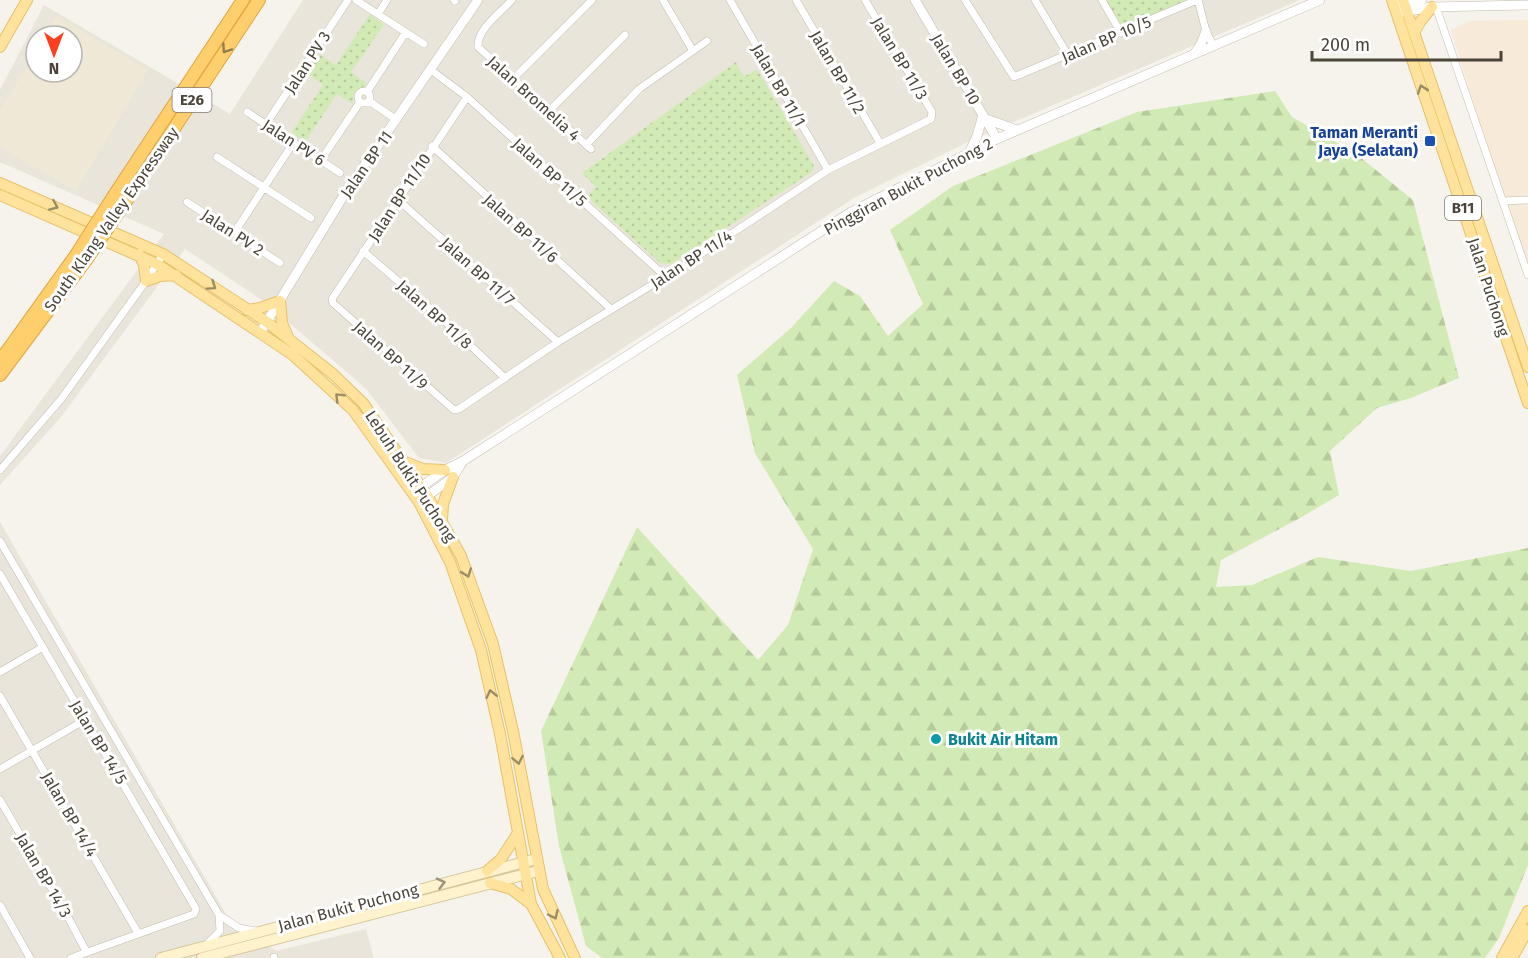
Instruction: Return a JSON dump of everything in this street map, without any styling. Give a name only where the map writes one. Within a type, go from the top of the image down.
[{"type":"highway","name":"South Klang Valley Expressway","points":[[0,375],[81,258],[115,194],[243,0]]},
{"type":"highway","name":"South Klang Valley Expressway","points":[[0,361],[126,201],[259,0]]},
{"type":"main road","points":[[0,47],[26,0]]},
{"type":"main road","name":"Jalan Puchong","points":[[1399,5],[1414,33],[1528,367]]},
{"type":"main road","name":"Jalan Puchong","points":[[1399,5],[1528,403]]},
{"type":"main road","points":[[1414,33],[1420,22],[1434,7]]},
{"type":"main road","name":"Lebuh Bukit Puchong","points":[[0,183],[160,259],[267,322],[333,374],[363,403],[405,462],[450,562],[481,650],[500,734],[525,874]]},
{"type":"main road","name":"Lebuh Bukit Puchong","points":[[0,195],[139,254],[160,259],[176,275],[293,355],[352,410],[442,520],[461,556],[493,644],[515,742],[538,871]]},
{"type":"main road","points":[[139,254],[144,265],[146,281],[160,276],[176,275]]},
{"type":"main road","points":[[247,310],[280,301],[282,323],[289,338]]},
{"type":"main road","points":[[405,462],[423,469],[449,474],[442,520]]},
{"type":"main road","points":[[486,871],[501,860],[518,833]]},
{"type":"main road","name":"Jalan Bukit Puchong","points":[[161,958],[536,859]]},
{"type":"main road","points":[[538,871],[547,900],[575,958]]},
{"type":"main road","name":"Jalan Bukit Puchong","points":[[204,958],[538,871]]},
{"type":"main road","points":[[525,874],[531,904],[560,958]]},
{"type":"main road","points":[[490,883],[511,889],[531,904]]},
{"type":"main road","points":[[358,905],[362,917]]},
{"type":"main road","points":[[1502,958],[1528,911]]},
{"type":"main road","points":[[1512,958],[1528,930]]},
{"type":"street","name":"Jalan PV 3","points":[[266,124],[348,0]]},
{"type":"street","points":[[356,0],[424,44]]},
{"type":"street","points":[[378,14],[387,0]]},
{"type":"street","name":"Jalan BP 11","points":[[260,333],[344,195],[478,0]]},
{"type":"street","name":"Jalan Bromelia 4","points":[[512,0],[477,38],[478,47],[588,147],[639,89],[693,51]]},
{"type":"street","points":[[513,79],[592,0]]},
{"type":"street","points":[[663,0],[693,51],[707,41]]},
{"type":"street","name":"Jalan BP 11/1","points":[[730,0],[828,170]]},
{"type":"street","name":"Jalan BP 11/2","points":[[796,0],[880,143]]},
{"type":"street","name":"Jalan BP 11/3","points":[[865,0],[932,112],[932,116]]},
{"type":"street","name":"Jalan BP 10","points":[[915,0],[997,139]]},
{"type":"street","name":"Jalan BP 10/5","points":[[965,0],[1014,77],[1198,0]]},
{"type":"street","points":[[1035,0],[1068,55]]},
{"type":"street","points":[[1102,0],[1121,33]]},
{"type":"street","points":[[1198,0],[1206,31],[1213,46]]},
{"type":"street","name":"Pinggiran Bukit Puchong 2","points":[[420,495],[463,461],[851,212],[997,139],[1320,0]]},
{"type":"street","points":[[1399,5],[1422,0]]},
{"type":"street","points":[[1399,5],[1434,7],[1528,5]]},
{"type":"street","points":[[1434,7],[1528,275]]},
{"type":"street","points":[[1193,55],[1206,31]]},
{"type":"street","points":[[321,160],[360,102],[358,98],[360,93],[367,92],[406,32]]},
{"type":"street","points":[[549,111],[625,35]]},
{"type":"street","name":"Jalan BP 11/5","points":[[431,70],[467,97],[665,276]]},
{"type":"street","points":[[367,92],[370,96],[369,101]]},
{"type":"street","name":"Jalan BP 11/10","points":[[332,299],[432,146],[467,97]]},
{"type":"street","points":[[369,101],[397,120]]},
{"type":"street","points":[[360,102],[369,101]]},
{"type":"street","name":"Jalan PV 6","points":[[247,112],[340,173]]},
{"type":"street","name":"Jalan BP 11/4","points":[[454,410],[459,409],[558,342],[665,276],[828,170],[931,119],[932,116]]},
{"type":"street","points":[[969,153],[984,117],[1018,130]]},
{"type":"street","points":[[234,233],[294,142]]},
{"type":"street","name":"Jalan BP 11/6","points":[[432,146],[611,309]]},
{"type":"street","points":[[217,157],[310,218]]},
{"type":"street","name":"Jalan BP 11/7","points":[[397,199],[558,342]]},
{"type":"street","points":[[1503,201],[1528,200]]},
{"type":"street","name":"Jalan PV 2","points":[[187,202],[280,262]]},
{"type":"street","name":"Jalan BP 11/8","points":[[363,251],[439,316],[505,378]]},
{"type":"street","points":[[0,470],[62,398],[160,259]]},
{"type":"street","name":"Jalan BP 11/9","points":[[332,299],[341,310],[454,410]]},
{"type":"street","points":[[0,541],[219,915],[220,931],[207,945]]},
{"type":"street","name":"Jalan BP 14/5","points":[[0,574],[196,911],[173,922],[138,933]]},
{"type":"street","points":[[0,672],[43,647]]},
{"type":"street","name":"Jalan BP 14/4","points":[[0,696],[138,933]]},
{"type":"street","points":[[0,770],[85,720]]},
{"type":"street","name":"Jalan BP 14/3","points":[[0,800],[86,951]]},
{"type":"street","points":[[140,812],[155,804]]},
{"type":"street","points":[[0,905],[30,958]]},
{"type":"street","points":[[219,915],[239,928],[257,932]]},
{"type":"street","points":[[71,958],[138,933]]},
{"type":"shaded area","points":[[303,0],[1300,0],[976,138],[854,198],[446,463],[419,458],[367,390],[355,379],[262,300],[185,249],[61,417],[0,485],[0,456],[164,234],[0,162],[0,90],[24,44],[24,84],[84,84],[84,28],[230,114]]},
{"type":"shaded area","points":[[44,5],[76,24],[34,24]]},
{"type":"shaded area","points":[[56,16],[70,24],[51,24]]},
{"type":"shaded area","points":[[1528,20],[1528,279],[1451,30],[1470,21]]},
{"type":"shaded area","points":[[84,32],[148,70],[76,191],[0,147],[0,111],[24,70],[24,84],[84,84]]},
{"type":"shaded area","points":[[0,522],[226,914],[276,951],[366,929],[374,958],[0,958]]},
{"type":"green space","points":[[1102,0],[1197,0],[1121,33]]},
{"type":"green space","points":[[370,14],[384,25],[351,72],[366,83],[364,87],[354,94],[353,104],[337,94],[305,142],[291,133],[323,85],[307,73],[319,54],[336,65]]},
{"type":"green space","points":[[736,62],[744,77],[757,69],[814,166],[812,172],[671,264],[660,263],[587,197],[596,187],[582,173]]},
{"type":"green space","points":[[1275,91],[1292,117],[1355,153],[1413,200],[1459,378],[1411,398],[1377,408],[1330,451],[1339,495],[1221,560],[1216,587],[1252,585],[1318,557],[1411,571],[1528,548],[1528,865],[1499,938],[1485,958],[602,958],[586,946],[559,846],[541,731],[637,527],[758,660],[788,625],[813,549],[755,453],[737,375],[791,328],[834,281],[860,296],[888,336],[923,304],[890,230],[953,186],[1137,112]]},
{"type":"place","name":"Taman Meranti Jaya (Selatan)","points":[[1430,141]]},
{"type":"place","name":"Bukit Air Hitam","points":[[936,739]]}]
